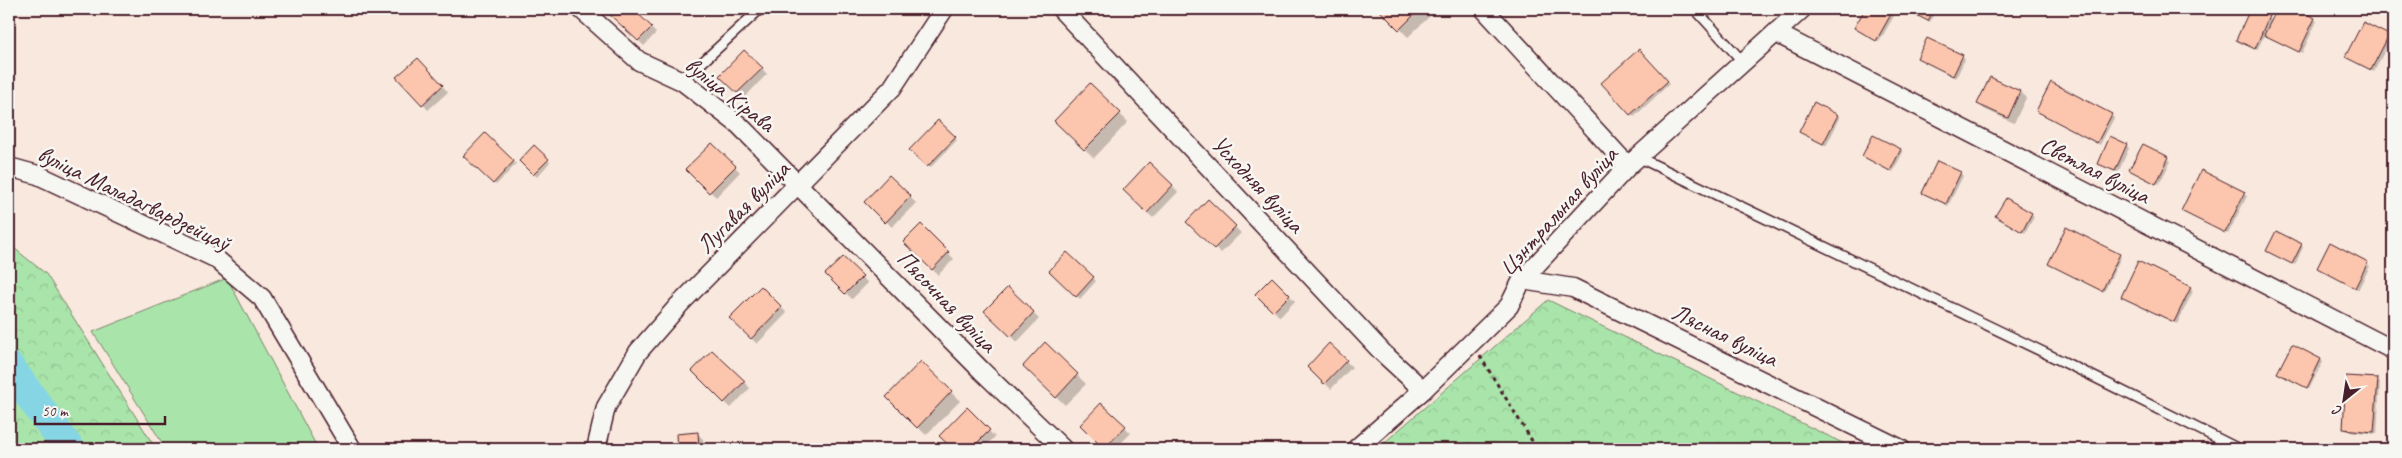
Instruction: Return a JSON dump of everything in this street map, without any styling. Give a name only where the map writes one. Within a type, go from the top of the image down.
[{"type":"street","name":"вуліца Кірава","points":[[581,9],[639,61],[682,81],[739,125],[798,185]]},
{"type":"street","name":"Лугавая вуліца","points":[[596,449],[606,407],[638,352],[679,305],[892,88],[944,9]]},
{"type":"street","name":"Усходняя вуліца","points":[[1060,9],[1383,353],[1423,390]]},
{"type":"street","points":[[1484,9],[1633,161]]},
{"type":"street","name":"Цэнтральная вуліца","points":[[1356,449],[1423,390],[1509,306],[1522,280],[1633,161],[1802,9]]},
{"type":"street","name":"Светлая вуліца","points":[[1776,32],[2393,350]]},
{"type":"street","name":"вуліца Маладагвардзейцаў","points":[[9,167],[38,174],[215,258],[262,298],[352,449]]},
{"type":"street","name":"Пясочная вуліца","points":[[798,185],[982,372],[1063,449]]},
{"type":"street","name":"Лясная вуліца","points":[[1522,280],[1573,288],[1901,449]]},
{"type":"lane","points":[[682,81],[760,9]]},
{"type":"lane","points":[[1695,9],[1743,62]]},
{"type":"lane","points":[[1633,161],[2070,365],[2239,449]]},
{"type":"path","points":[[1472,343],[1537,449]]},
{"type":"green space","points":[[9,244],[46,274],[156,449],[9,449]]},
{"type":"green space","points":[[227,278],[318,449],[166,449],[93,332]]},
{"type":"green space","points":[[1548,300],[1855,449],[1377,449]]},
{"type":"building","points":[[612,9],[633,9],[652,27],[638,41],[608,13]]},
{"type":"building","points":[[1378,9],[1420,9],[1399,30]]},
{"type":"building","points":[[1865,9],[1894,9],[1876,41],[1854,28]]},
{"type":"building","points":[[1911,9],[1934,9],[1928,21],[1910,12]]},
{"type":"building","points":[[2250,9],[2269,16],[2255,49],[2236,40]]},
{"type":"building","points":[[2277,9],[2297,9],[2315,18],[2299,52],[2264,35]]},
{"type":"building","points":[[2363,22],[2389,35],[2371,70],[2345,57]]},
{"type":"building","points":[[1927,38],[1963,55],[1953,76],[1917,58]]},
{"type":"building","points":[[1639,49],[1668,81],[1630,115],[1601,83]]},
{"type":"building","points":[[744,50],[763,68],[737,93],[719,76]]},
{"type":"building","points":[[418,58],[443,85],[422,105],[396,77]]},
{"type":"building","points":[[1990,77],[2020,91],[2008,118],[1977,104]]},
{"type":"building","points":[[2051,82],[2112,114],[2097,143],[2036,111]]},
{"type":"building","points":[[1090,83],[1121,113],[1084,150],[1054,121]]},
{"type":"building","points":[[1814,102],[1838,115],[1823,144],[1799,132]]},
{"type":"building","points":[[938,120],[956,137],[927,167],[909,150]]},
{"type":"building","points":[[485,133],[514,161],[493,184],[463,156]]},
{"type":"building","points":[[1873,135],[1901,149],[1890,171],[1862,156]]},
{"type":"building","points":[[2110,136],[2127,144],[2115,171],[2098,164]]},
{"type":"building","points":[[712,143],[736,166],[709,193],[685,169]]},
{"type":"building","points":[[2143,144],[2169,157],[2156,184],[2129,170]]},
{"type":"building","points":[[534,145],[549,159],[533,175],[519,161]]},
{"type":"building","points":[[1937,161],[1961,172],[1946,204],[1922,193]]},
{"type":"building","points":[[1149,162],[1173,185],[1147,213],[1123,190]]},
{"type":"building","points":[[2201,170],[2245,192],[2225,233],[2181,211]]},
{"type":"building","points":[[889,175],[911,196],[885,223],[864,202]]},
{"type":"building","points":[[2006,198],[2032,213],[2022,232],[1995,216]]},
{"type":"building","points":[[1208,199],[1236,226],[1214,249],[1186,222]]},
{"type":"building","points":[[921,224],[949,252],[932,270],[903,242]]},
{"type":"building","points":[[2066,227],[2120,254],[2102,291],[2048,264]]},
{"type":"building","points":[[2276,231],[2302,244],[2292,264],[2266,251]]},
{"type":"building","points":[[2330,242],[2368,262],[2355,288],[2317,268]]},
{"type":"building","points":[[1067,252],[1094,277],[1076,297],[1049,271]]},
{"type":"building","points":[[843,257],[863,276],[845,294],[825,274]]},
{"type":"building","points":[[2138,261],[2191,287],[2174,322],[2121,297]]},
{"type":"building","points":[[1272,277],[1290,295],[1273,312],[1255,294]]},
{"type":"building","points":[[761,286],[782,307],[751,339],[729,318]]},
{"type":"building","points":[[1008,287],[1034,312],[1011,337],[984,311]]},
{"type":"building","points":[[1045,342],[1078,374],[1056,398],[1023,366]]},
{"type":"building","points":[[1329,343],[1347,360],[1324,384],[1307,367]]},
{"type":"building","points":[[2292,344],[2321,359],[2307,388],[2277,373]]},
{"type":"building","points":[[712,350],[745,381],[724,403],[692,371]]},
{"type":"building","points":[[921,361],[952,391],[917,428],[886,397]]},
{"type":"building","points":[[2346,376],[2378,378],[2374,432],[2343,429]]},
{"type":"building","points":[[1101,403],[1126,426],[1104,449],[1080,425]]},
{"type":"building","points":[[967,407],[990,430],[971,449],[953,449],[939,436]]},
{"type":"building","points":[[698,432],[699,449],[677,449],[676,434]]},
{"type":"waterway","points":[[9,367],[69,449]]}]
